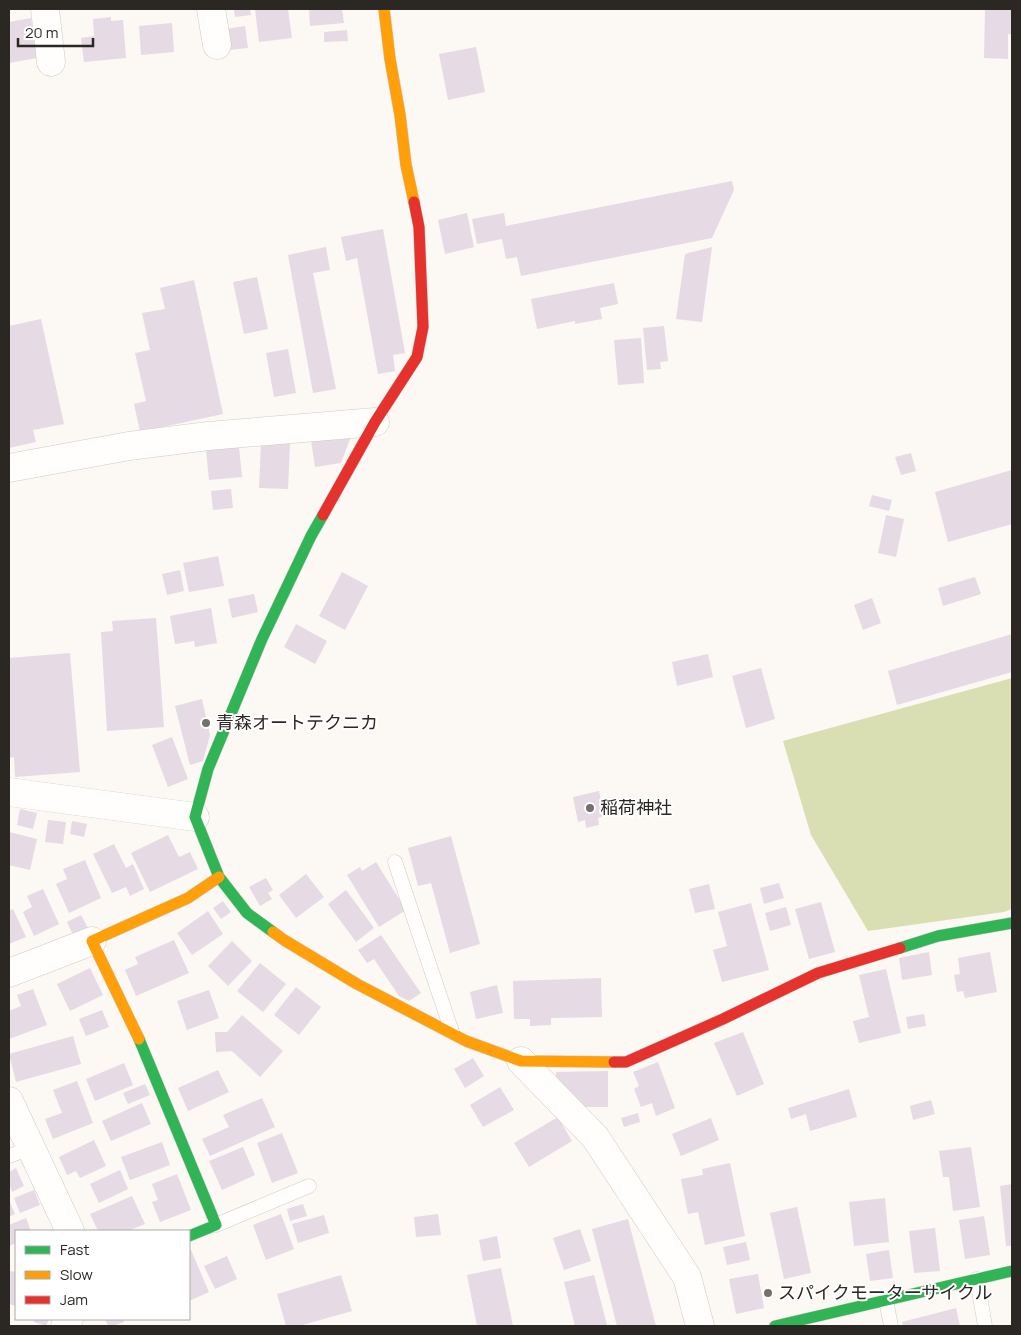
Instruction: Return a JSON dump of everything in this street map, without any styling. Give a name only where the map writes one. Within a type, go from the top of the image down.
[{"type":"main road","points":[[384,9],[406,165],[419,227],[423,327],[417,357],[374,422],[311,536],[262,639],[208,769],[195,817],[219,877],[247,913],[284,940],[357,984],[452,1034],[521,1061],[626,1062],[723,1019],[818,973],[938,936],[1012,923]]},
{"type":"main road","points":[[190,1236],[216,1225],[143,1046],[92,941],[188,898],[219,877]]},
{"type":"main road","points":[[783,1325],[1012,1271]]},
{"type":"street","points":[[45,9],[51,62]]},
{"type":"street","points":[[211,9],[217,45]]},
{"type":"street","points":[[9,468],[129,446],[208,436],[374,422]]},
{"type":"street","points":[[9,792],[195,817]]},
{"type":"street","points":[[9,973],[92,941]]},
{"type":"street","points":[[521,1061],[595,1137],[687,1277],[700,1326]]},
{"type":"street","points":[[9,1101],[20,1152],[69,1230]]},
{"type":"lane","points":[[395,862],[452,1034]]},
{"type":"lane","points":[[216,1225],[309,1186]]},
{"type":"lane","points":[[977,1279],[985,1326]]},
{"type":"lane","points":[[886,1300],[891,1326]]},
{"type":"green space","points":[[1012,678],[1012,909],[1004,912],[868,931],[811,835],[783,741]]},
{"type":"building","points":[[234,9],[250,9],[251,15],[235,17]]},
{"type":"building","points":[[255,9],[288,9],[292,38],[259,42]]},
{"type":"building","points":[[309,9],[342,9],[344,23],[310,26]]},
{"type":"building","points":[[985,9],[1012,9],[1012,34],[1008,34],[1008,59],[984,58]]},
{"type":"building","points":[[111,17],[111,21],[123,20],[126,58],[84,62],[81,38],[94,36],[93,19]]},
{"type":"building","points":[[31,18],[37,58],[9,63],[9,22]]},
{"type":"building","points":[[172,23],[174,52],[141,55],[139,26]]},
{"type":"building","points":[[245,26],[248,48],[229,50],[226,29]]},
{"type":"building","points":[[347,30],[348,41],[324,42],[324,32]]},
{"type":"building","points":[[476,47],[485,92],[448,100],[439,54]]},
{"type":"building","points":[[732,181],[734,190],[712,238],[521,276],[517,257],[506,259],[502,239],[477,244],[472,219],[504,213],[506,226]]},
{"type":"building","points":[[467,213],[474,247],[445,254],[438,220]]},
{"type":"building","points":[[383,229],[405,353],[393,355],[395,371],[378,374],[357,258],[346,261],[341,237]]},
{"type":"building","points":[[326,247],[330,270],[313,273],[336,389],[313,393],[288,255]]},
{"type":"building","points":[[712,247],[702,322],[676,319],[685,254]]},
{"type":"building","points":[[257,277],[268,329],[244,334],[233,282]]},
{"type":"building","points":[[194,280],[223,414],[140,432],[134,404],[146,401],[135,353],[150,350],[142,313],[165,309],[160,288]]},
{"type":"building","points":[[614,283],[618,304],[600,308],[602,319],[575,324],[575,321],[537,329],[531,299]]},
{"type":"building","points":[[41,319],[64,424],[33,430],[36,442],[9,448],[9,326]]},
{"type":"building","points":[[664,326],[668,361],[660,362],[661,369],[647,370],[643,328]]},
{"type":"building","points":[[641,338],[644,383],[618,385],[614,340]]},
{"type":"building","points":[[288,349],[296,393],[274,397],[266,353]]},
{"type":"building","points":[[352,434],[341,463],[315,467],[311,440]]},
{"type":"building","points":[[261,442],[290,444],[288,489],[259,488]]},
{"type":"building","points":[[239,447],[242,477],[209,480],[206,450]]},
{"type":"building","points":[[911,453],[916,471],[901,475],[895,457]]},
{"type":"building","points":[[1012,470],[1012,524],[948,542],[935,492]]},
{"type":"building","points":[[231,489],[233,508],[213,510],[211,491]]},
{"type":"building","points":[[872,495],[892,500],[889,511],[869,506]]},
{"type":"building","points":[[886,515],[904,519],[896,557],[878,553]]},
{"type":"building","points":[[218,556],[224,586],[189,592],[183,563]]},
{"type":"building","points":[[180,570],[184,591],[167,595],[162,574]]},
{"type":"building","points":[[342,572],[368,586],[345,630],[319,616]]},
{"type":"building","points":[[975,577],[981,594],[943,606],[938,588]]},
{"type":"building","points":[[254,594],[258,612],[232,618],[228,599]]},
{"type":"building","points":[[872,598],[881,623],[863,630],[854,605]]},
{"type":"building","points":[[211,608],[217,643],[195,647],[194,641],[175,644],[170,616]]},
{"type":"building","points":[[156,618],[164,727],[107,731],[101,632],[113,631],[112,621]]},
{"type":"building","points":[[296,624],[327,641],[315,664],[284,647]]},
{"type":"building","points":[[1012,634],[1012,672],[897,705],[888,671]]},
{"type":"building","points":[[70,653],[80,772],[15,777],[14,757],[9,758],[9,658]]},
{"type":"building","points":[[708,654],[713,677],[677,686],[672,662]]},
{"type":"building","points":[[761,668],[775,719],[746,728],[732,676]]},
{"type":"building","points":[[202,699],[210,735],[203,761],[190,765],[175,706]]},
{"type":"building","points":[[172,737],[188,779],[168,787],[152,745]]},
{"type":"building","points":[[599,791],[604,816],[598,818],[599,825],[586,828],[585,820],[578,822],[573,797]]},
{"type":"building","points":[[20,809],[37,813],[33,829],[17,825]]},
{"type":"building","points":[[48,820],[66,822],[63,844],[45,842]]},
{"type":"building","points":[[72,821],[87,824],[84,837],[70,834]]},
{"type":"building","points":[[9,832],[37,839],[30,870],[9,865]]},
{"type":"building","points":[[168,835],[179,857],[190,852],[198,869],[150,892],[131,853]]},
{"type":"building","points":[[451,836],[480,944],[450,953],[431,883],[418,886],[408,848]]},
{"type":"building","points":[[114,844],[126,868],[133,864],[144,889],[130,896],[126,887],[112,893],[93,854]]},
{"type":"building","points":[[85,860],[101,898],[69,913],[56,884],[67,879],[63,869]]},
{"type":"building","points":[[376,862],[406,910],[379,927],[347,875],[360,867],[362,871]]},
{"type":"building","points":[[306,874],[324,897],[296,918],[279,895]]},
{"type":"building","points":[[266,878],[273,890],[268,893],[272,899],[260,906],[249,887]]},
{"type":"building","points":[[779,883],[784,898],[764,904],[760,888]]},
{"type":"building","points":[[709,884],[715,909],[695,913],[689,889]]},
{"type":"building","points":[[43,889],[59,924],[34,936],[23,912],[32,907],[27,896]]},
{"type":"building","points":[[346,890],[374,928],[356,942],[328,904]]},
{"type":"building","points":[[223,901],[231,912],[221,919],[213,908]]},
{"type":"building","points":[[821,902],[835,952],[809,959],[795,909]]},
{"type":"building","points":[[751,903],[769,970],[722,982],[713,950],[727,946],[718,912]]},
{"type":"building","points":[[786,907],[791,925],[770,931],[765,913]]},
{"type":"building","points":[[13,909],[26,937],[9,944],[9,911]]},
{"type":"building","points":[[208,911],[223,934],[192,955],[177,933]]},
{"type":"building","points":[[81,915],[89,930],[74,937],[67,922]]},
{"type":"building","points":[[381,935],[421,993],[409,1001],[399,996],[374,959],[367,963],[358,950]]},
{"type":"building","points":[[174,940],[189,973],[136,996],[125,970],[138,964],[135,957]]},
{"type":"building","points":[[232,941],[252,961],[228,986],[208,966]]},
{"type":"building","points":[[929,952],[932,975],[902,980],[899,958]]},
{"type":"building","points":[[990,952],[997,992],[965,998],[963,991],[957,992],[954,975],[960,974],[958,958]]},
{"type":"building","points":[[260,963],[286,984],[263,1012],[237,991]]},
{"type":"building","points":[[90,968],[103,995],[70,1011],[57,984]]},
{"type":"building","points":[[886,969],[901,1033],[859,1043],[853,1021],[869,1017],[859,975]]},
{"type":"building","points":[[601,978],[602,1017],[551,1018],[551,1025],[530,1026],[530,1019],[514,1019],[513,981]]},
{"type":"building","points":[[497,985],[503,1013],[476,1019],[470,992]]},
{"type":"building","points":[[296,987],[321,1007],[299,1035],[274,1015]]},
{"type":"building","points":[[33,989],[47,1025],[9,1039],[9,1011],[21,1006],[17,995]]},
{"type":"building","points":[[209,990],[219,1018],[187,1030],[177,1001]]},
{"type":"building","points":[[102,1010],[109,1027],[86,1036],[79,1019]]},
{"type":"building","points":[[924,1014],[926,1026],[908,1029],[906,1017]]},
{"type":"building","points":[[242,1015],[283,1051],[260,1077],[232,1051],[216,1052],[215,1032],[227,1032]]},
{"type":"building","points":[[743,1032],[764,1084],[737,1096],[714,1043]]},
{"type":"building","points":[[73,1036],[81,1064],[16,1082],[9,1054]]},
{"type":"building","points":[[473,1058],[484,1076],[465,1088],[454,1069]]},
{"type":"building","points":[[658,1062],[675,1108],[656,1116],[652,1103],[641,1107],[634,1089],[639,1086],[633,1072]]},
{"type":"building","points":[[124,1063],[133,1085],[95,1101],[86,1079]]},
{"type":"building","points":[[218,1070],[229,1092],[188,1111],[178,1088]]},
{"type":"building","points":[[608,1071],[608,1107],[572,1107],[556,1085],[556,1072]]},
{"type":"building","points":[[77,1081],[93,1123],[53,1139],[45,1119],[62,1113],[53,1090]]},
{"type":"building","points":[[145,1084],[150,1095],[128,1104],[123,1093]]},
{"type":"building","points":[[500,1087],[514,1110],[483,1127],[470,1105]]},
{"type":"building","points":[[849,1089],[857,1117],[810,1131],[806,1114],[791,1119],[788,1108]]},
{"type":"building","points":[[262,1098],[275,1127],[210,1156],[202,1139],[229,1127],[223,1115]]},
{"type":"building","points":[[931,1100],[935,1114],[913,1120],[910,1106]]},
{"type":"building","points":[[142,1103],[151,1124],[111,1141],[102,1121]]},
{"type":"building","points":[[638,1113],[640,1122],[624,1127],[621,1118]]},
{"type":"building","points":[[558,1117],[572,1141],[529,1167],[514,1143]]},
{"type":"building","points":[[711,1118],[719,1140],[681,1156],[672,1134]]},
{"type":"building","points":[[282,1133],[298,1173],[272,1183],[257,1143]]},
{"type":"building","points":[[94,1140],[106,1166],[80,1178],[76,1171],[67,1175],[59,1157]]},
{"type":"building","points":[[162,1142],[170,1165],[130,1180],[121,1157]]},
{"type":"building","points":[[243,1147],[255,1175],[222,1190],[209,1161]]},
{"type":"building","points":[[971,1147],[980,1207],[953,1211],[949,1177],[943,1177],[939,1151]]},
{"type":"building","points":[[730,1163],[745,1236],[705,1245],[698,1212],[688,1214],[681,1179],[703,1175],[702,1169]]},
{"type":"building","points":[[16,1168],[24,1186],[12,1192],[9,1183],[9,1172]]},
{"type":"building","points":[[120,1170],[128,1189],[99,1203],[90,1184]]},
{"type":"building","points":[[177,1174],[191,1210],[160,1222],[152,1202],[158,1200],[152,1184]]},
{"type":"building","points":[[1012,1184],[1012,1246],[1006,1246],[1000,1186]]},
{"type":"building","points":[[34,1190],[40,1205],[20,1213],[14,1198]]},
{"type":"building","points":[[132,1196],[145,1224],[130,1230],[98,1230],[90,1214]]},
{"type":"building","points":[[885,1198],[889,1242],[854,1246],[849,1202]]},
{"type":"building","points":[[9,1200],[15,1214],[9,1217]]},
{"type":"building","points":[[303,1204],[307,1216],[290,1221],[287,1209]]},
{"type":"building","points":[[797,1207],[811,1273],[784,1279],[770,1213]]},
{"type":"building","points":[[281,1214],[294,1249],[266,1260],[253,1225]]},
{"type":"building","points":[[438,1214],[441,1235],[416,1237],[414,1217]]},
{"type":"building","points":[[324,1215],[329,1233],[298,1243],[292,1224]]},
{"type":"building","points":[[984,1216],[990,1255],[965,1259],[959,1220]]},
{"type":"building","points":[[26,1218],[31,1230],[15,1230],[15,1243],[9,1246],[9,1225]]},
{"type":"building","points":[[628,1219],[656,1326],[617,1326],[592,1229]]},
{"type":"building","points":[[935,1228],[940,1271],[914,1273],[909,1231]]},
{"type":"building","points":[[580,1229],[591,1261],[564,1270],[553,1238]]},
{"type":"building","points":[[497,1236],[501,1258],[483,1261],[479,1240]]},
{"type":"building","points":[[746,1242],[750,1260],[727,1265],[723,1247]]},
{"type":"building","points":[[190,1250],[191,1250],[209,1292],[190,1301]]},
{"type":"building","points":[[889,1250],[893,1278],[870,1281],[866,1254]]},
{"type":"building","points":[[227,1256],[237,1279],[215,1289],[204,1266]]},
{"type":"building","points":[[501,1268],[513,1326],[477,1326],[467,1275]]},
{"type":"building","points":[[9,1271],[15,1272],[15,1306],[9,1304]]},
{"type":"building","points":[[758,1274],[764,1308],[736,1314],[729,1279]]},
{"type":"building","points":[[341,1275],[352,1311],[299,1326],[286,1326],[277,1294]]},
{"type":"building","points":[[594,1275],[607,1325],[575,1326],[564,1282]]},
{"type":"building","points":[[956,1308],[960,1326],[903,1326],[902,1322]]},
{"type":"building","points":[[35,1320],[49,1320],[46,1326],[34,1322]]},
{"type":"building","points":[[105,1320],[123,1320],[124,1322],[113,1326],[108,1326]]},
{"type":"traffic: fast","points":[[273,932],[247,913],[219,877],[195,817],[208,769],[262,639],[323,515]]},
{"type":"traffic: fast","points":[[900,948],[938,936],[1012,923]]},
{"type":"traffic: fast","points":[[139,1039],[216,1225],[190,1236]]},
{"type":"traffic: fast","points":[[775,1326],[1012,1271]]},
{"type":"traffic: slow","points":[[384,9],[406,165],[414,202]]},
{"type":"traffic: slow","points":[[139,1039],[92,941],[188,898],[219,877]]},
{"type":"traffic: slow","points":[[273,932],[357,984],[466,1041],[521,1061],[614,1062]]},
{"type":"traffic: jam","points":[[323,515],[375,422],[417,357],[423,327],[419,227],[414,202]]},
{"type":"traffic: jam","points":[[614,1062],[626,1062],[723,1019],[818,973],[900,948]]},
{"type":"place","name":"青森オートテクニカ","points":[[206,723]]},
{"type":"place","name":"稲荷神社","points":[[590,808]]},
{"type":"place","name":"スパイクモーターサイクル","points":[[768,1293]]}]
